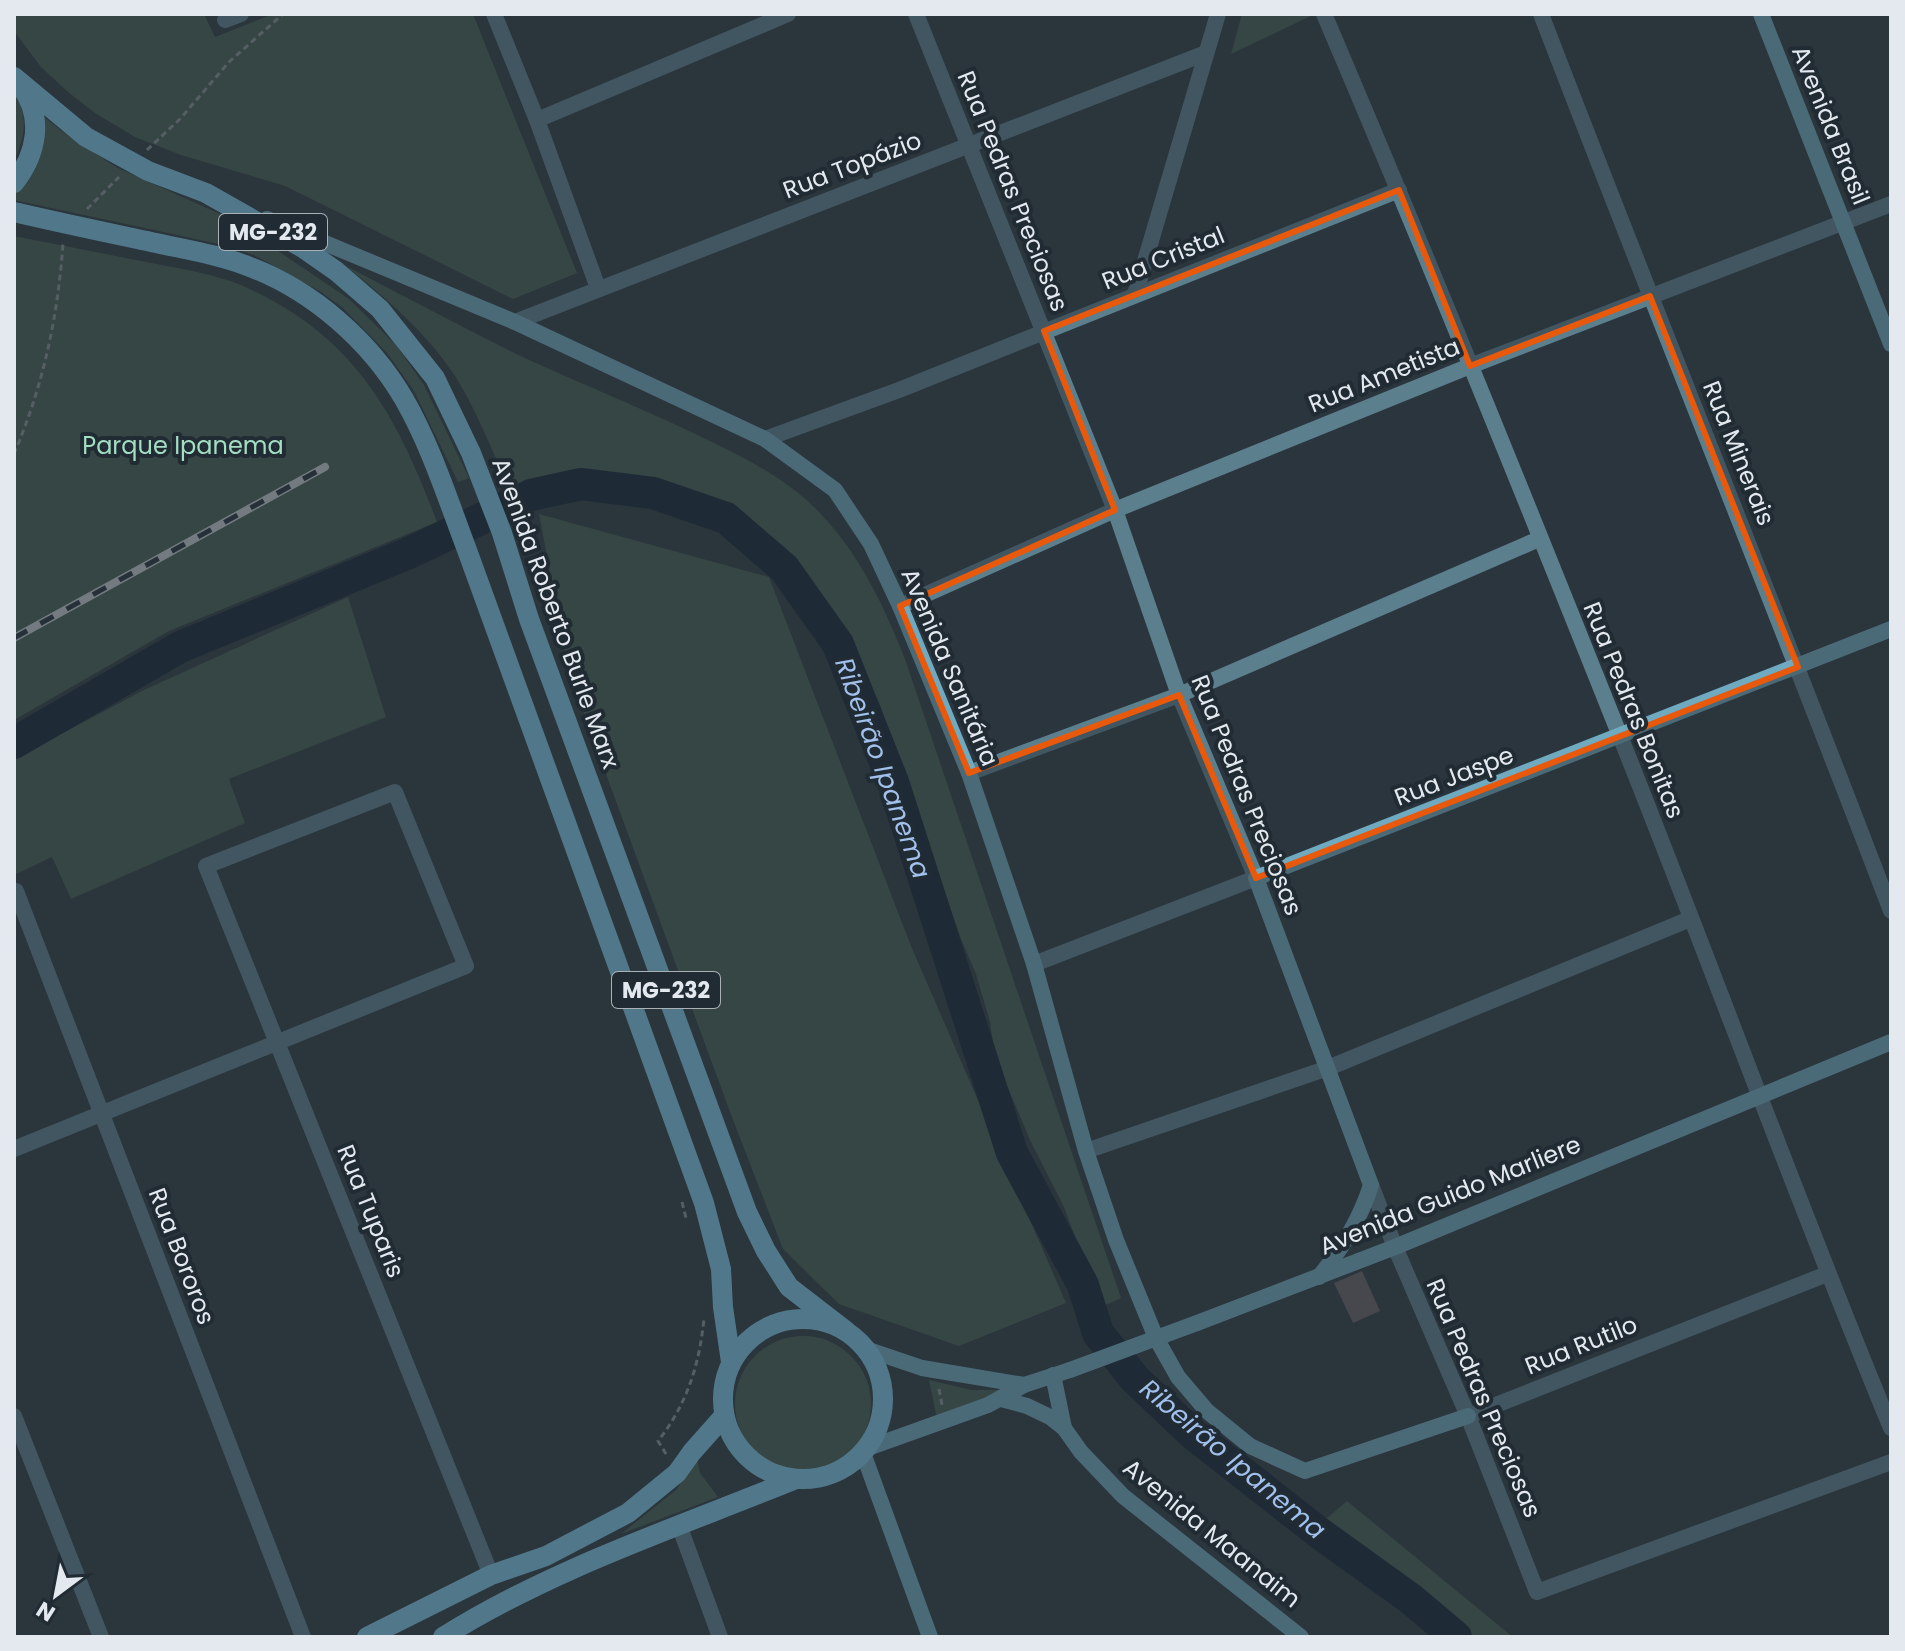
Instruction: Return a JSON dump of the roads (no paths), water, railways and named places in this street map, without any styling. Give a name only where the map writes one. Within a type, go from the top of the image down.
[{"type":"main road","name":"Avenida Brasil","points":[[1761,14],[1891,344]]},
{"type":"main road","name":"Avenida Roberto Burle Marx","points":[[14,76],[86,137],[132,163],[206,193],[303,248],[336,271],[380,309],[435,378],[471,453],[502,533],[529,619],[747,1212],[766,1251],[789,1287],[846,1331]]},
{"type":"main road","name":"MG-232","points":[[14,76],[28,95],[35,117],[35,141],[29,163],[14,183]]},
{"type":"main road","name":"Avenida Sanitária","points":[[206,193],[515,322],[765,439],[835,490],[871,544],[969,773],[1034,964],[1086,1151],[1132,1282],[1156,1338],[1178,1377],[1207,1411],[1250,1446],[1305,1471]]},
{"type":"main road","name":"MG-232","points":[[14,212],[67,232],[226,259],[251,267],[314,301],[355,338],[404,399],[437,470],[704,1203],[721,1269],[731,1362]]},
{"type":"main road","name":"Rua Jaspe","points":[[1256,878],[1621,738],[1891,629]]},
{"type":"main road","name":"Rua Pedras Preciosas","points":[[1256,878],[1371,1185]]},
{"type":"main road","name":"Avenida Guido Marliere","points":[[865,1450],[1001,1399],[1024,1385],[1395,1247],[1891,1042]]},
{"type":"main road","points":[[1319,1277],[1350,1234],[1371,1185]]},
{"type":"main road","name":"MG-232","points":[[724,1416],[723,1389],[731,1362],[752,1336],[781,1321],[815,1319],[846,1331],[866,1349],[880,1377],[883,1408],[878,1429],[865,1450]]},
{"type":"main road","name":"Avenida Guido Marliere","points":[[866,1349],[922,1368],[1024,1385]]},
{"type":"main road","name":"Avenida Maanaim","points":[[1062,1372],[1064,1428]]},
{"type":"main road","name":"Avenida Maanaim","points":[[1001,1399],[1038,1410],[1064,1428],[1081,1452],[1123,1496],[1301,1637]]},
{"type":"main road","points":[[367,1637],[491,1575],[546,1556],[628,1513],[677,1473],[724,1416],[733,1440],[750,1459],[771,1473],[796,1479],[814,1479],[849,1466],[865,1450],[930,1637]]},
{"type":"main road","name":"Rua Rutilo","points":[[1305,1471],[1468,1416]]},
{"type":"main road","points":[[443,1637],[484,1611],[598,1556],[796,1479]]},
{"type":"street","points":[[494,14],[537,120],[598,288]]},
{"type":"street","points":[[537,120],[788,14]]},
{"type":"street","name":"Rua Pedras Preciosas","points":[[916,14],[1115,510],[1179,695],[1256,878]]},
{"type":"street","points":[[1135,295],[1218,14]]},
{"type":"street","name":"Rua Pedras Bonitas","points":[[1324,14],[1399,190],[1621,738],[1827,1274],[1891,1428]]},
{"type":"street","name":"Rua Minerais","points":[[1541,14],[1891,911]]},
{"type":"street","name":"Rua Topázio","points":[[515,322],[1206,53]]},
{"type":"street","name":"Rua Cristal","points":[[765,439],[899,390],[1399,190]]},
{"type":"street","name":"Rua Ametista","points":[[900,606],[1115,510],[1470,366],[1891,204]]},
{"type":"street","points":[[969,773],[1179,695],[1539,539]]},
{"type":"street","name":"Rua Tuparis","points":[[278,1042],[466,966],[395,792],[206,866],[491,1575]]},
{"type":"street","name":"Rua Jaspe","points":[[1034,964],[1256,878]]},
{"type":"street","name":"Rua Bororos","points":[[16,891],[303,1637]]},
{"type":"street","points":[[1086,1151],[1328,1068],[1690,919]]},
{"type":"street","points":[[14,1149],[278,1042]]},
{"type":"street","name":"Rua Pedras Preciosas","points":[[1371,1185],[1468,1416],[1537,1592],[1891,1462]]},
{"type":"street","name":"Rua Rutilo","points":[[1468,1416],[1827,1274]]},
{"type":"street","points":[[14,1416],[101,1637]]},
{"type":"street","points":[[679,1525],[720,1637]]},
{"type":"waterway","name":"Ribeirão Ipanema","points":[[14,743],[180,647],[409,553],[531,495],[581,484],[653,493],[726,518],[784,568],[838,644],[893,782],[1012,1153],[1083,1285],[1098,1333],[1135,1379],[1193,1434],[1318,1532],[1411,1599],[1456,1637]]},
{"type":"railway","points":[[14,638],[325,467]]},
{"type":"park label","name":"Parque Ipanema","points":[[183,445]]}]
